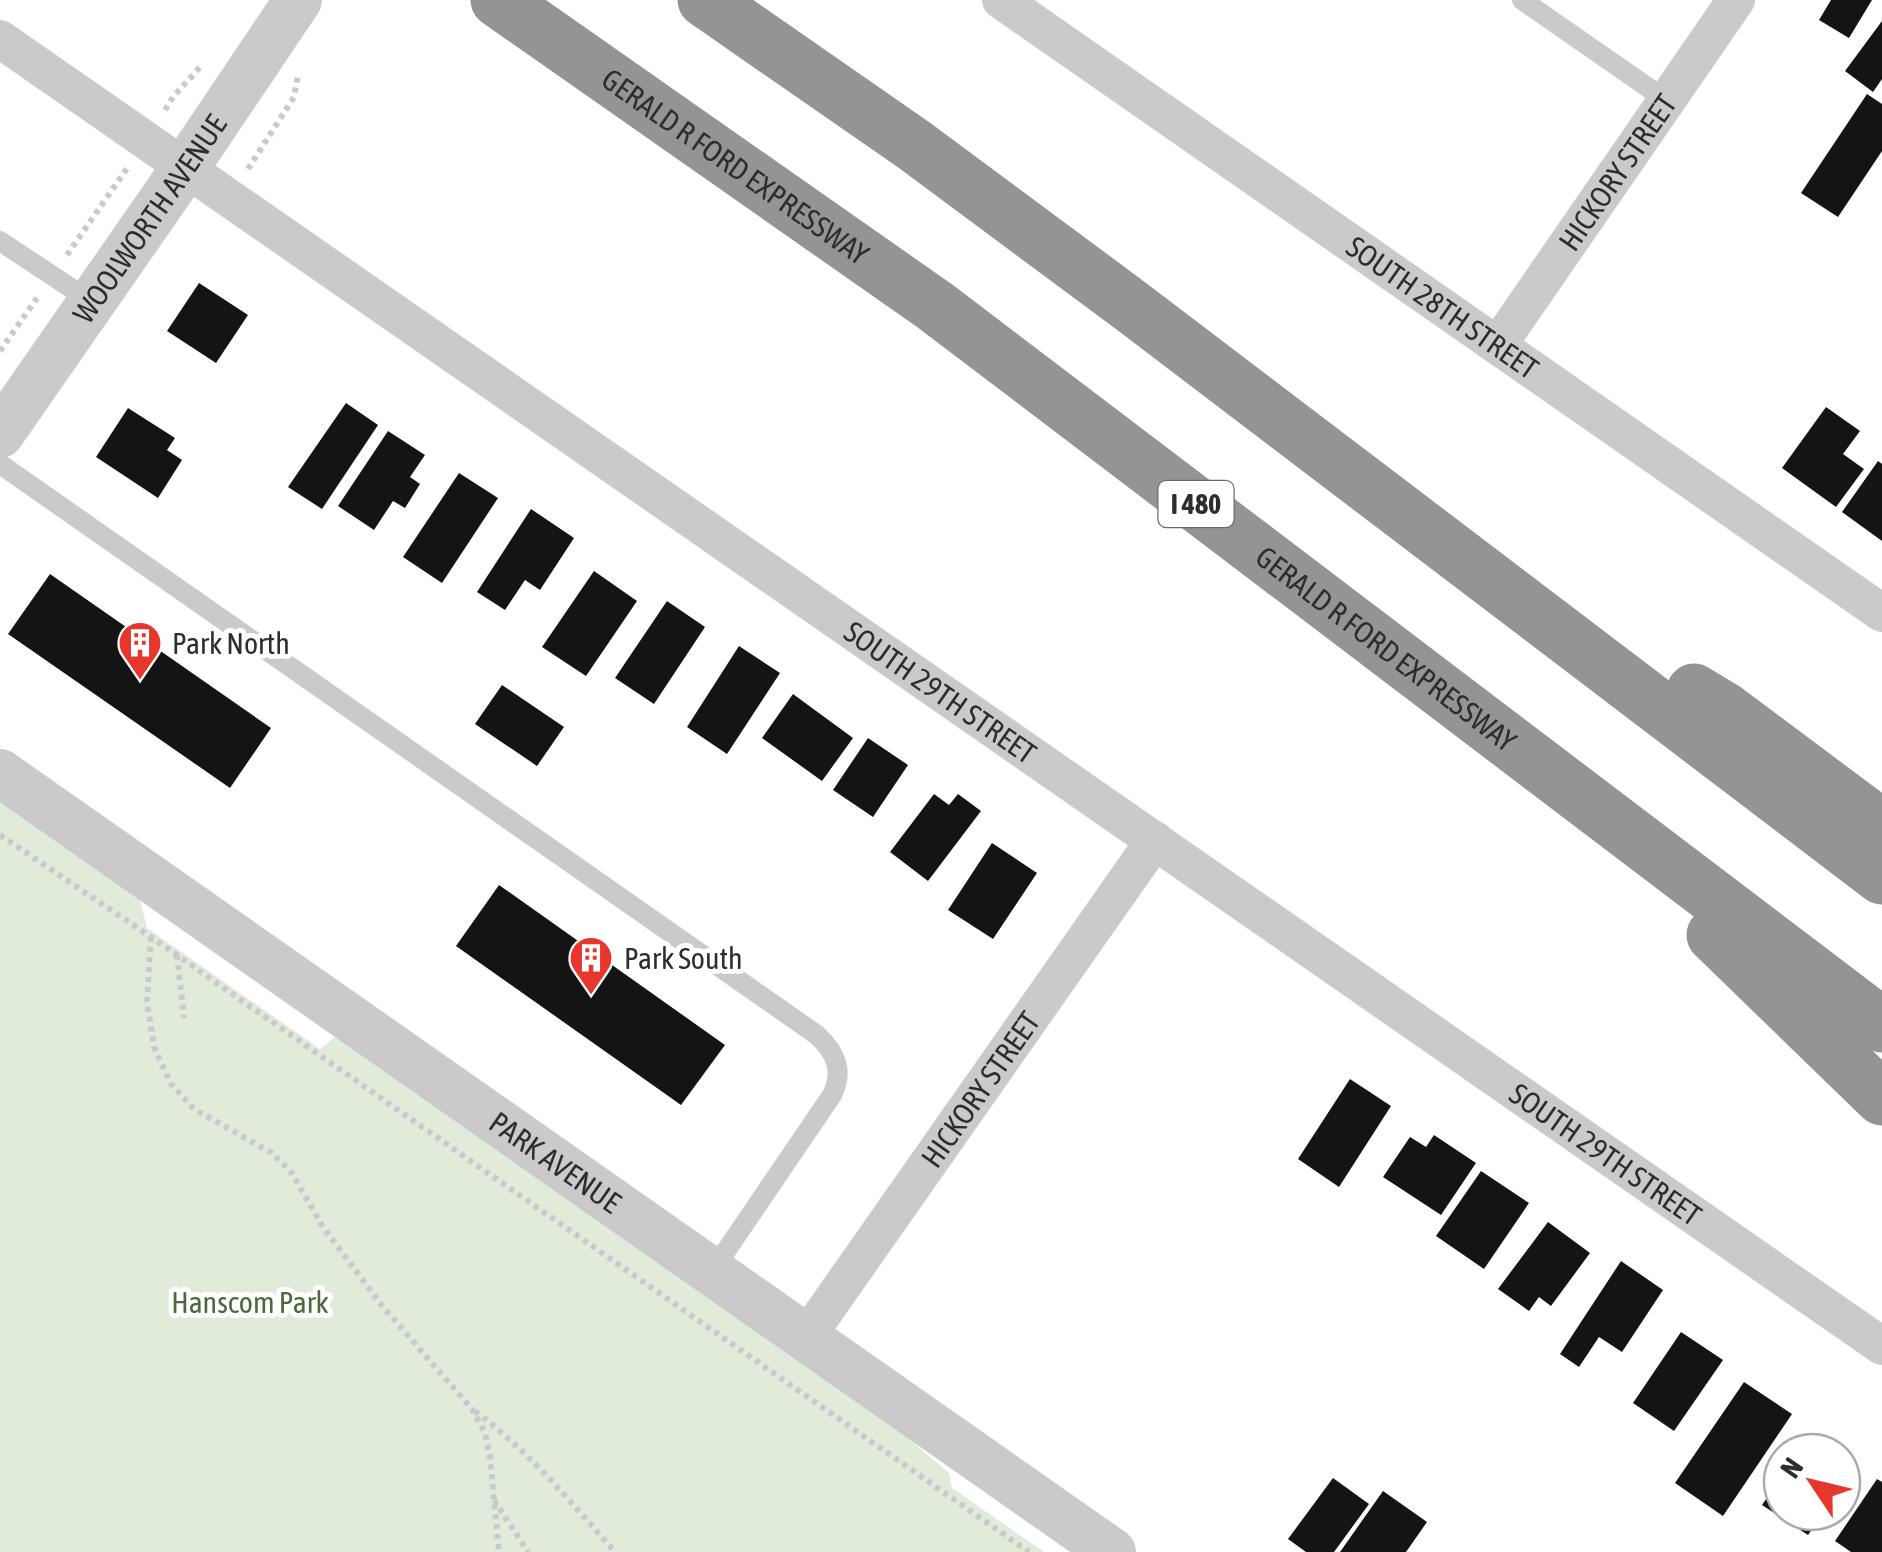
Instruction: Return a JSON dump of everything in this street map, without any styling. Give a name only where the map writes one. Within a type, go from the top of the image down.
[{"type":"highway","name":"GERALD R FORD EXPRESSWAY","points":[[498,0],[935,306],[1882,1025]]},
{"type":"highway","points":[[705,0],[945,168],[1131,306],[1882,877]]},
{"type":"highway","points":[[1464,560],[1724,709],[1882,826]]},
{"type":"highway","points":[[1536,762],[1882,1098]]},
{"type":"street","name":"WOOLWORTH AVENUE","points":[[6,414],[92,302],[185,168],[279,63],[298,0]]},
{"type":"street","name":"SOUTH 28TH STREET","points":[[1001,0],[1882,613]]},
{"type":"street","name":"HICKORY STREET","points":[[1498,345],[1736,0]]},
{"type":"street","name":"SOUTH 29TH STREET","points":[[0,39],[1882,1346]]},
{"type":"street","name":"PARK AVENUE","points":[[0,773],[1112,1552]]},
{"type":"street","name":"HICKORY STREET","points":[[805,1339],[1155,840]]},
{"type":"lane","points":[[1522,0],[1666,100]]},
{"type":"lane","points":[[0,241],[92,302]]},
{"type":"lane","points":[[0,464],[829,1046],[838,1070],[832,1096],[711,1273]]},
{"type":"path","points":[[0,351],[173,98],[208,60]]},
{"type":"path","points":[[229,199],[294,97],[279,63]]},
{"type":"path","points":[[0,835],[1029,1552]]},
{"type":"path","points":[[151,938],[147,1000],[154,1047],[171,1084],[194,1109],[272,1153],[291,1172],[323,1227],[383,1307],[472,1409],[550,1479],[615,1552]]},
{"type":"path","points":[[177,956],[184,1018]]},
{"type":"path","points":[[472,1409],[485,1432],[490,1456],[499,1552]]},
{"type":"path","points":[[493,1498],[528,1552]]},
{"type":"green space","name":"Hanscom Park","points":[[0,790],[102,865],[140,900],[147,928],[320,1049],[335,1037],[376,1048],[867,1403],[949,1473],[952,1488],[1044,1552],[0,1552]]},
{"type":"building","points":[[1831,0],[1872,0],[1849,38],[1819,20]]},
{"type":"building","points":[[1882,21],[1882,79],[1873,92],[1845,71]]},
{"type":"building","points":[[1867,94],[1882,104],[1882,151],[1838,217],[1801,193]]},
{"type":"building","points":[[199,283],[248,315],[216,363],[167,331]]},
{"type":"building","points":[[346,403],[378,425],[322,509],[288,487]]},
{"type":"building","points":[[1826,407],[1860,431],[1843,454],[1864,469],[1836,507],[1782,468]]},
{"type":"building","points":[[128,408],[175,438],[167,450],[182,460],[158,498],[96,457]]},
{"type":"building","points":[[388,431],[425,455],[410,477],[420,484],[405,508],[393,501],[374,530],[338,506]]},
{"type":"building","points":[[1878,461],[1882,464],[1882,541],[1842,512]]},
{"type":"building","points":[[459,473],[498,498],[442,583],[403,557]]},
{"type":"building","points":[[531,509],[574,538],[540,590],[525,580],[505,610],[477,592]]},
{"type":"building","points":[[594,571],[637,601],[586,676],[542,647]]},
{"type":"building","name":"Park North","points":[[50,574],[271,728],[230,788],[8,634]]},
{"type":"building","points":[[667,601],[705,627],[654,704],[615,678]]},
{"type":"building","points":[[739,646],[780,673],[727,754],[687,727]]},
{"type":"building","points":[[502,685],[564,727],[537,766],[475,724]]},
{"type":"building","points":[[793,694],[853,738],[822,781],[762,738]]},
{"type":"building","points":[[868,738],[908,765],[873,817],[833,790]]},
{"type":"building","points":[[934,794],[949,805],[958,794],[981,811],[928,881],[890,852]]},
{"type":"building","points":[[992,843],[1037,873],[993,939],[948,910]]},
{"type":"building","name":"Park South","points":[[499,885],[725,1045],[681,1105],[456,946]]},
{"type":"building","points":[[1350,1079],[1391,1106],[1339,1187],[1298,1159]]},
{"type":"building","points":[[1434,1135],[1476,1163],[1441,1215],[1383,1177],[1410,1137],[1426,1147]]},
{"type":"building","points":[[1481,1171],[1529,1203],[1484,1269],[1436,1236]]},
{"type":"building","points":[[1548,1222],[1590,1253],[1551,1306],[1539,1297],[1529,1311],[1498,1289]]},
{"type":"building","points":[[1621,1261],[1663,1290],[1622,1352],[1599,1337],[1579,1367],[1560,1354]]},
{"type":"building","points":[[1681,1332],[1723,1360],[1674,1431],[1633,1403]]},
{"type":"building","points":[[1744,1382],[1792,1414],[1780,1432],[1762,1432],[1762,1458],[1723,1516],[1675,1483]]},
{"type":"building","points":[[1333,1478],[1369,1504],[1334,1552],[1306,1552],[1288,1539]]},
{"type":"building","points":[[1877,1479],[1882,1482],[1882,1552],[1851,1552],[1835,1541],[1841,1532],[1862,1532],[1862,1501]]},
{"type":"building","points":[[1383,1491],[1427,1522],[1406,1552],[1340,1552]]},
{"type":"place","name":"Park North","points":[[140,681]]},
{"type":"place","name":"Park South","points":[[591,996]]}]
